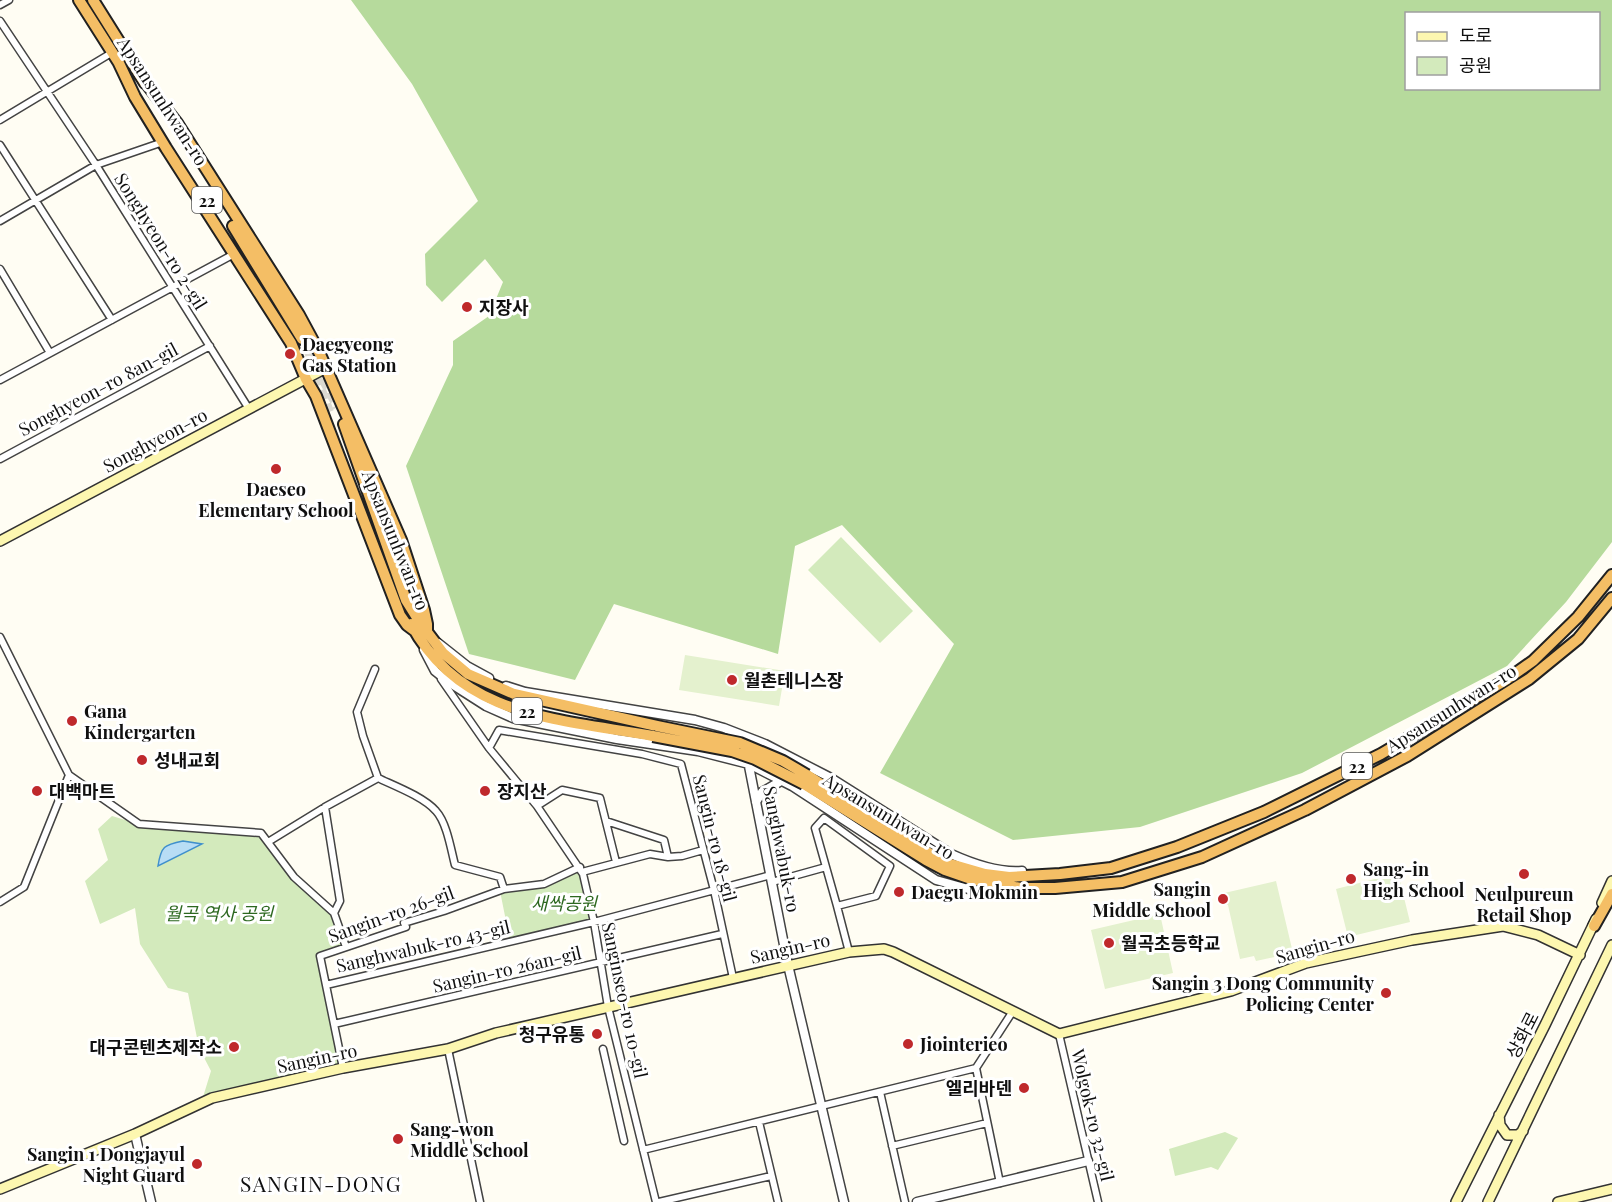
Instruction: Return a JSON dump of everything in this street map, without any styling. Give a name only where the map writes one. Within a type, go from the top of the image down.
[{"type":"highway","name":"Apsansunhwan-ro","points":[[79,0],[300,340],[93,0]]},
{"type":"highway","points":[[115,56],[135,97],[291,343],[316,396],[400,615],[415,631]]},
{"type":"highway","points":[[142,78],[177,123],[299,315],[326,369],[404,549],[430,636]]},
{"type":"highway","name":"Apsansunhwan-ro","points":[[655,731],[514,694],[468,674],[443,653],[406,600],[333,410],[399,601],[422,644],[446,671],[474,692],[490,700],[552,718],[740,743],[783,761],[947,863],[985,874],[1010,877],[1111,868],[1177,848],[1264,812],[1381,754],[1506,680],[1533,661],[1578,617],[1612,575]]},
{"type":"highway","name":"Apsansunhwan-ro","points":[[805,774],[945,870],[971,879],[1021,888],[1055,888],[1122,882],[1202,857],[1305,810],[1407,756],[1529,679],[1578,639],[1612,598]]},
{"type":"highway","points":[[1594,926],[1612,894]]},
{"type":"main road","name":"Songhyeon-ro","points":[[1,538],[326,369]]},
{"type":"main road","name":"상화로","points":[[1456,1202],[1580,955],[1612,881]]},
{"type":"main road","name":"Sangin-ro","points":[[0,1189],[135,1134],[212,1098],[343,1068],[448,1049],[496,1033],[849,952],[884,949],[893,952],[1059,1034],[1231,992],[1306,963],[1412,940],[1503,926],[1538,934],[1580,955]]},
{"type":"main road","points":[[1488,1202],[1612,945]]},
{"type":"main road","points":[[1498,1115],[1500,1125],[1507,1135],[1518,1135],[1524,1130]]},
{"type":"main road","points":[[1558,1202],[1612,1189]]},
{"type":"street","points":[[0,5],[9,0]]},
{"type":"street","name":"Songhyeon-ro 2-gil","points":[[0,21],[96,165],[249,409]]},
{"type":"street","points":[[0,120],[46,91],[115,56]]},
{"type":"street","points":[[0,221],[96,165],[163,142]]},
{"type":"street","points":[[0,145],[112,320]]},
{"type":"street","points":[[0,380],[235,253]]},
{"type":"street","points":[[0,269],[50,353]]},
{"type":"street","name":"Songhyeon-ro 8an-gil","points":[[0,459],[210,346]]},
{"type":"street","points":[[430,636],[467,666],[507,686],[525,692],[702,721],[765,744],[805,774]]},
{"type":"street","points":[[0,637],[69,775],[139,824],[261,832],[294,877],[334,914],[346,947]]},
{"type":"street","points":[[422,644],[435,671],[476,700],[513,718],[617,739],[698,751],[748,764],[785,782],[936,880],[972,890],[1004,895],[1055,888]]},
{"type":"street","points":[[375,669],[357,712],[378,778],[418,798],[437,812],[449,839],[455,865],[500,877],[504,889]]},
{"type":"street","name":"Sanginseo-ro 10-gil","points":[[435,671],[489,748],[537,806],[581,869],[594,922],[608,1007],[658,1202],[771,1176]]},
{"type":"street","name":"Sangin-ro 18-gil","points":[[489,748],[499,730],[642,754],[681,764],[714,890],[733,978]]},
{"type":"street","name":"Sanghwabuk-ro","points":[[746,737],[748,764],[788,965],[844,1202]]},
{"type":"street","points":[[756,803],[762,792],[785,782],[791,770],[799,765],[805,774]]},
{"type":"street","points":[[0,902],[24,887],[69,775]]},
{"type":"street","points":[[268,842],[378,778]]},
{"type":"street","points":[[537,806],[562,790],[600,798],[616,862]]},
{"type":"street","points":[[325,807],[340,901],[334,914]]},
{"type":"street","points":[[837,906],[876,896],[890,866],[824,818],[815,828],[849,952]]},
{"type":"street","points":[[606,821],[664,840],[668,857]]},
{"type":"street","name":"Sangin-ro 26-gil","points":[[343,1068],[320,956],[406,927],[404,923],[504,889],[544,884],[581,869],[650,854],[668,857],[682,856],[703,850]]},
{"type":"street","name":"Sanghwabuk-ro 43-gil","points":[[326,985],[594,922],[714,890],[826,867]]},
{"type":"street","name":"Sangin-ro 26an-gil","points":[[334,1024],[722,934]]},
{"type":"street","points":[[643,1150],[976,1068],[1013,1011]]},
{"type":"street","name":"Wolgok-ro 32-gil","points":[[1059,1034],[1098,1202]]},
{"type":"street","points":[[448,1049],[480,1202]]},
{"type":"street","points":[[603,1049],[624,1141]]},
{"type":"street","points":[[976,1068],[1000,1183]]},
{"type":"street","points":[[880,1092],[905,1202]]},
{"type":"street","points":[[759,1122],[778,1202]]},
{"type":"street","points":[[892,1146],[987,1123]]},
{"type":"street","points":[[135,1134],[151,1202]]},
{"type":"street","points":[[917,1202],[1088,1161]]},
{"type":"green space","points":[[351,0],[1612,0],[1612,542],[1566,602],[1507,666],[1302,773],[1140,827],[1013,840],[880,773],[954,644],[842,525],[795,546],[778,654],[614,604],[575,680],[469,654],[406,466],[453,365],[453,341],[489,316],[503,282],[485,259],[442,302],[426,285],[425,254],[478,201],[412,84]]},
{"type":"green space","points":[[841,537],[913,611],[880,643],[808,570]]},
{"type":"green space","name":"월촌테니스장","points":[[685,655],[785,671],[779,706],[679,690]]},
{"type":"green space","name":"월곡 역사 공원","points":[[112,816],[139,824],[261,833],[294,877],[334,913],[346,947],[321,956],[343,1068],[203,1097],[211,1071],[199,1048],[188,993],[168,988],[140,944],[135,908],[100,924],[85,881],[108,860],[98,829]]},
{"type":"green space","name":"새싹공원","points":[[580,867],[594,922],[510,941],[500,891],[544,884]]},
{"type":"green space","points":[[1398,873],[1410,922],[1348,937],[1336,889]]},
{"type":"green space","points":[[1276,881],[1293,953],[1256,961],[1254,956],[1240,959],[1228,905],[1223,905],[1220,894]]},
{"type":"green space","points":[[1160,914],[1173,973],[1105,989],[1091,930]]},
{"type":"green space","points":[[1225,1132],[1238,1138],[1218,1170],[1211,1167],[1175,1176],[1169,1149]]},
{"type":"water","points":[[183,841],[202,844],[158,866],[160,854],[164,848]]},
{"type":"tunnel","points":[[302,339],[338,407]]},
{"type":"tunnel","points":[[316,376],[329,412]]},
{"type":"place","name":"지장사","points":[[467,307]]},
{"type":"place","name":"Daegyeong Gas Station","points":[[290,354]]},
{"type":"place","name":"Daeseo Elementary School","points":[[276,469]]},
{"type":"place","name":"월촌테니스장","points":[[732,680]]},
{"type":"place","name":"Gana Kindergarten","points":[[72,721]]},
{"type":"place","name":"성내교회","points":[[142,760]]},
{"type":"place","name":"대백마트","points":[[37,791]]},
{"type":"place","name":"장지산","points":[[485,791]]},
{"type":"place","name":"Neulpureun Retail Shop","points":[[1524,874]]},
{"type":"place","name":"Sang-in High School","points":[[1351,879]]},
{"type":"place","name":"Daegu Mokmin","points":[[899,892]]},
{"type":"place","name":"Sangin Middle School","points":[[1223,899]]},
{"type":"place","name":"월곡초등학교","points":[[1109,943]]},
{"type":"place","name":"Sangin 3 Dong Community Policing Center","points":[[1386,993]]},
{"type":"place","name":"청구유통","points":[[597,1034]]},
{"type":"place","name":"Jiointerieo","points":[[908,1044]]},
{"type":"place","name":"대구콘텐츠제작소","points":[[234,1047]]},
{"type":"place","name":"엘리바덴","points":[[1024,1088]]},
{"type":"place","name":"Sang-won Middle School","points":[[398,1139]]},
{"type":"place","name":"Sangin 1 Dongjayul Night Guard","points":[[197,1164]]},
{"type":"district","name":"SANGIN-DONG","points":[[321,1183]]}]
